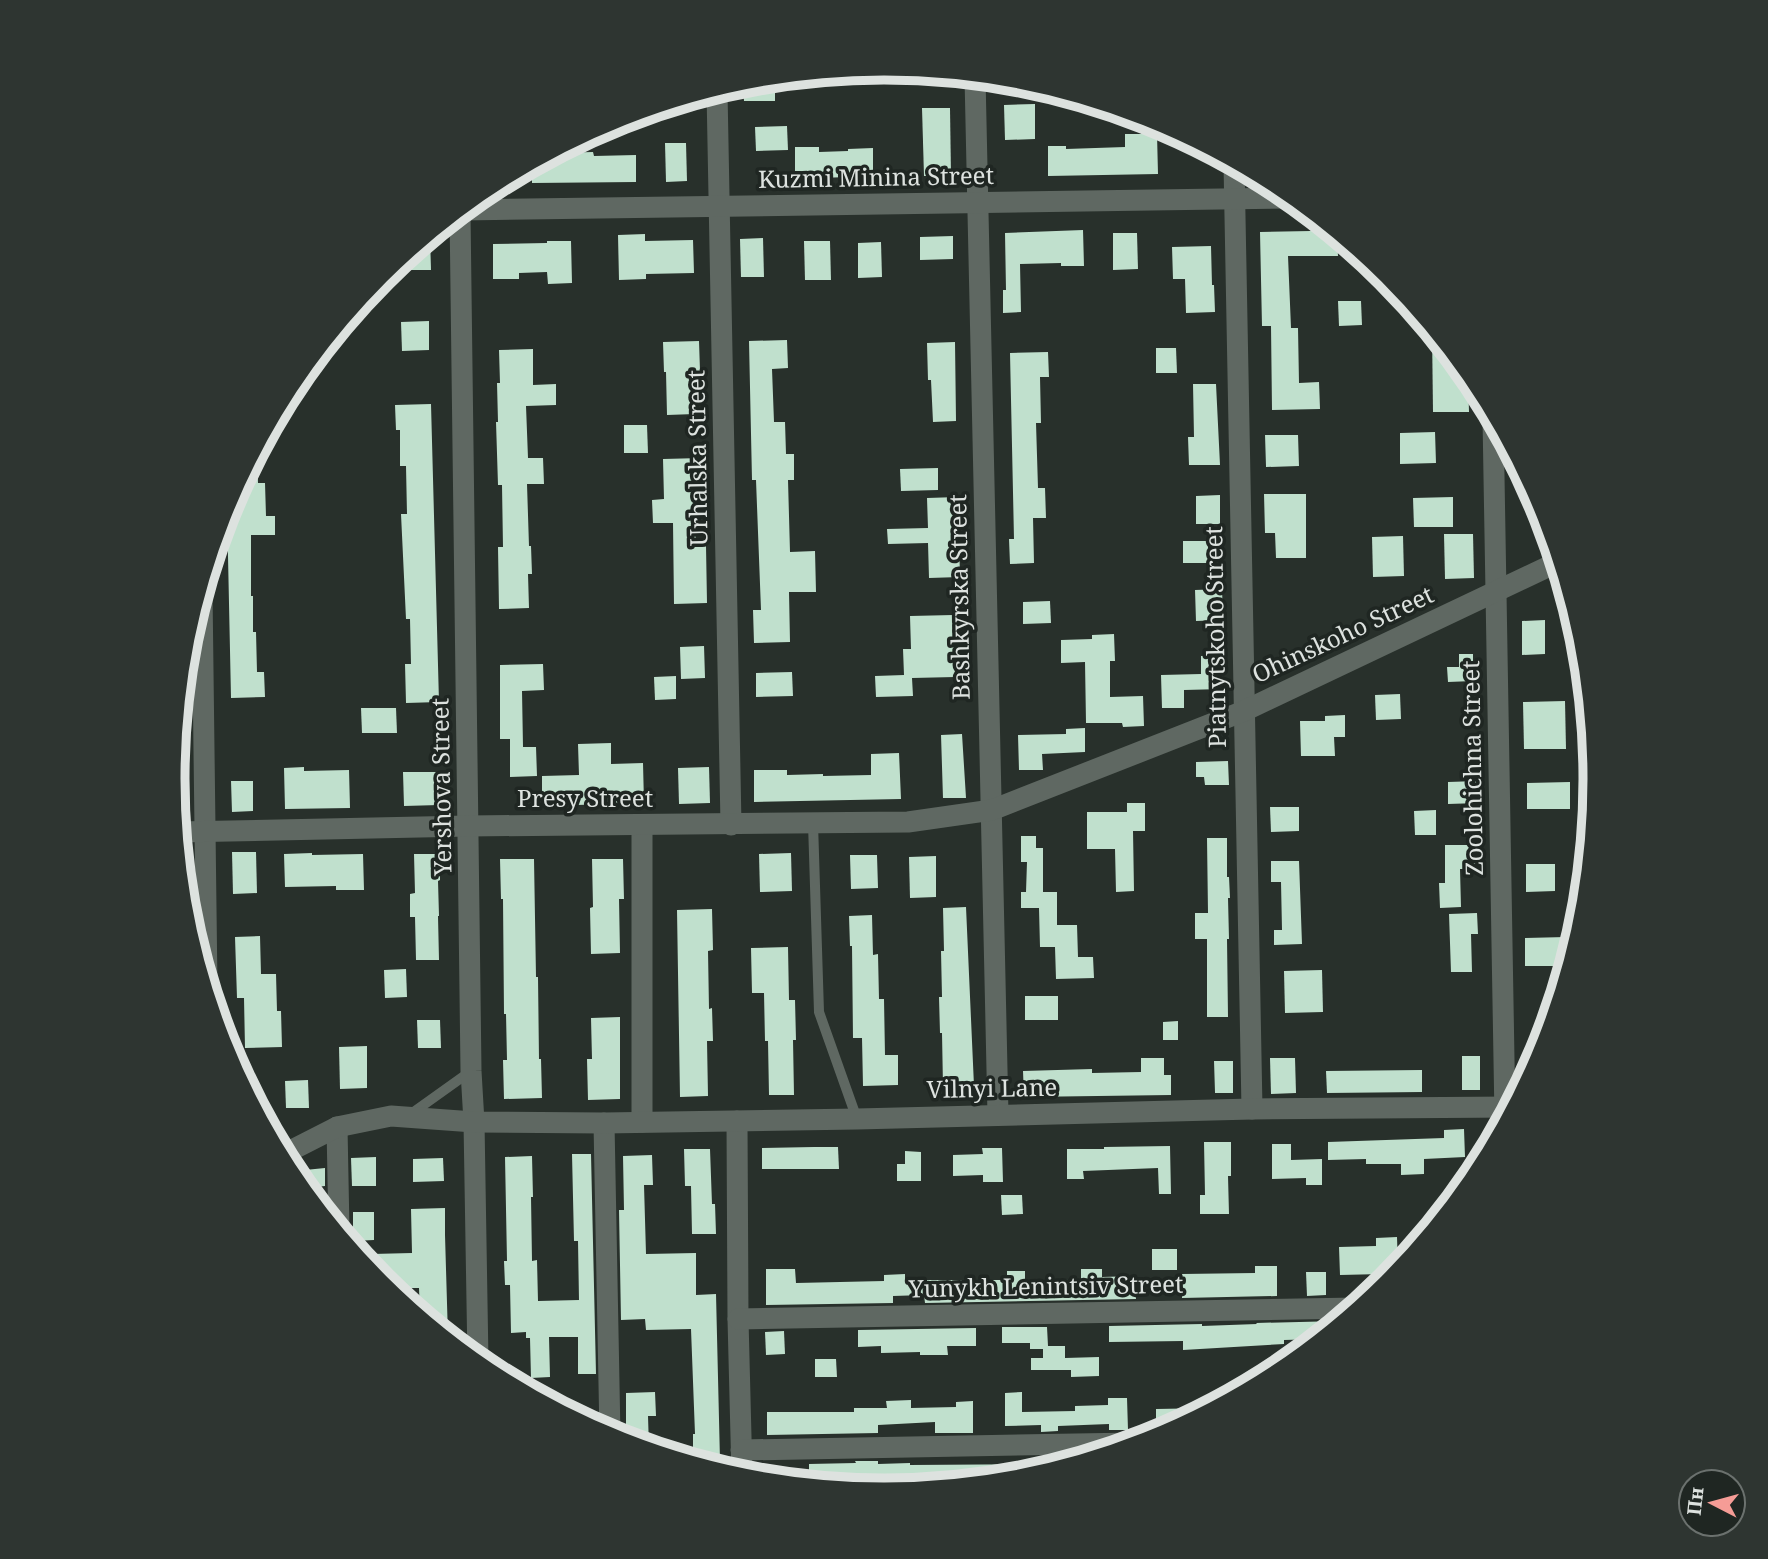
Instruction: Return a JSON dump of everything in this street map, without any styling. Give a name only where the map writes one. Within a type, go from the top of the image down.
[{"type":"street","name":"Bashkyrska Street","points":[[975,86],[998,1115]]},
{"type":"street","name":"Urhalska Street","points":[[717,101],[731,825]]},
{"type":"street","name":"Piatnytskoho Street","points":[[1234,174],[1252,1109]]},
{"type":"street","name":"Kuzmi Minina Street","points":[[478,211],[1272,198]]},
{"type":"street","name":"Yershova Street","points":[[461,223],[471,1071],[478,1348]]},
{"type":"street","name":"Zoolohichna Street","points":[[1493,438],[1507,1097]]},
{"type":"street","name":"Ohinskoho Street","points":[[992,810],[1244,711],[1549,566]]},
{"type":"street","points":[[203,625],[208,954]]},
{"type":"street","name":"Presy Street","points":[[187,832],[908,822],[992,810]]},
{"type":"street","points":[[642,826],[642,1122]]},
{"type":"street","name":"Vilnyi Lane","points":[[474,1122],[857,1119],[1252,1109],[1499,1111]]},
{"type":"street","points":[[292,1150],[337,1127],[391,1116],[474,1122]]},
{"type":"street","points":[[737,1121],[742,1464]]},
{"type":"street","points":[[604,1123],[610,1422]]},
{"type":"street","points":[[337,1127],[339,1217]]},
{"type":"street","name":"Yunykh Lenintsiv Street","points":[[738,1319],[1341,1308]]},
{"type":"street","points":[[741,1450],[1101,1444]]},
{"type":"lane","points":[[813,823],[819,1012],[857,1119]]},
{"type":"lane","points":[[408,1116],[471,1071]]},
{"type":"building","points":[[775,89],[775,101],[744,101],[744,95]]},
{"type":"building","points":[[1035,104],[1035,139],[1005,140],[1004,105]]},
{"type":"building","points":[[922,108],[950,108],[951,176],[924,176]]},
{"type":"building","points":[[787,126],[788,150],[756,151],[755,127]]},
{"type":"building","points":[[1125,134],[1151,134],[1157,137],[1158,174],[1048,176],[1048,146],[1066,146],[1066,149],[1125,147]]},
{"type":"building","points":[[665,143],[686,143],[687,181],[666,182]]},
{"type":"building","points":[[795,147],[819,147],[819,152],[873,148],[873,176],[795,179]]},
{"type":"building","points":[[576,152],[593,152],[594,156],[636,155],[636,182],[532,183],[532,175]]},
{"type":"building","points":[[1311,226],[1338,248],[1338,256],[1288,256],[1291,328],[1298,328],[1299,383],[1319,382],[1320,409],[1272,410],[1271,326],[1262,326],[1260,232],[1311,231]]},
{"type":"building","points":[[1083,230],[1084,266],[1061,266],[1061,263],[1020,264],[1021,312],[1003,313],[1003,290],[1006,290],[1005,233]]},
{"type":"building","points":[[1113,233],[1137,233],[1138,269],[1113,270]]},
{"type":"building","points":[[645,234],[645,241],[693,240],[694,273],[646,274],[646,279],[619,280],[618,235]]},
{"type":"building","points":[[953,236],[953,259],[920,260],[920,237]]},
{"type":"building","points":[[763,238],[764,277],[741,277],[740,239]]},
{"type":"building","points":[[571,241],[572,283],[548,284],[547,272],[519,273],[519,279],[493,279],[493,244]]},
{"type":"building","points":[[804,241],[830,241],[831,280],[805,280]]},
{"type":"building","points":[[881,242],[882,277],[858,278],[858,243]]},
{"type":"building","points":[[1211,246],[1215,312],[1186,313],[1185,279],[1173,279],[1172,247]]},
{"type":"building","points":[[430,248],[431,270],[406,270]]},
{"type":"building","points":[[1338,301],[1361,301],[1362,325],[1339,326]]},
{"type":"building","points":[[429,321],[429,350],[402,351],[401,322]]},
{"type":"building","points":[[787,340],[788,368],[772,369],[774,422],[785,422],[786,454],[794,454],[794,480],[788,480],[790,552],[815,551],[816,592],[789,592],[790,642],[754,643],[753,610],[761,610],[756,480],[752,480],[749,341]]},
{"type":"building","points":[[699,341],[700,371],[694,371],[695,414],[667,415],[663,342]]},
{"type":"building","points":[[955,342],[956,421],[933,422],[927,343]]},
{"type":"building","points":[[1432,346],[1469,397],[1469,412],[1433,412]]},
{"type":"building","points":[[1156,348],[1176,348],[1177,373],[1156,373]]},
{"type":"building","points":[[533,349],[533,385],[556,384],[556,405],[526,406],[528,458],[543,458],[544,484],[527,484],[532,574],[528,574],[529,608],[499,609],[498,547],[503,547],[502,485],[498,485],[496,422],[497,383],[500,383],[499,350]]},
{"type":"building","points":[[1048,352],[1049,377],[1040,377],[1041,423],[1036,423],[1038,488],[1045,488],[1046,518],[1033,518],[1034,563],[1010,564],[1009,539],[1014,539],[1010,353]]},
{"type":"building","points":[[1193,384],[1216,384],[1220,465],[1189,465],[1188,437],[1194,437]]},
{"type":"building","points":[[431,404],[439,702],[406,703],[405,664],[411,664],[410,619],[406,619],[401,514],[407,514],[406,466],[400,466],[400,430],[396,430],[395,405]]},
{"type":"building","points":[[624,425],[647,425],[648,453],[624,453]]},
{"type":"building","points":[[1435,432],[1436,463],[1400,464],[1400,433]]},
{"type":"building","points":[[1265,435],[1298,435],[1299,466],[1266,467]]},
{"type":"building","points":[[701,458],[702,489],[694,489],[696,546],[706,546],[707,603],[674,604],[673,523],[653,523],[652,500],[664,499],[663,459]]},
{"type":"building","points":[[938,468],[938,490],[901,491],[900,469]]},
{"type":"building","points":[[258,469],[258,483],[265,483],[266,516],[275,516],[275,535],[251,535],[253,632],[256,632],[257,672],[264,672],[265,697],[231,698],[228,540]]},
{"type":"building","points":[[1264,494],[1306,494],[1306,558],[1276,558],[1275,533],[1265,533]]},
{"type":"building","points":[[1220,495],[1220,524],[1196,524],[1196,496]]},
{"type":"building","points":[[958,497],[960,577],[929,578],[928,543],[888,544],[887,529],[928,528],[927,498]]},
{"type":"building","points":[[1453,497],[1453,527],[1414,527],[1413,498]]},
{"type":"building","points":[[1444,534],[1473,534],[1474,578],[1445,579]]},
{"type":"building","points":[[1403,536],[1404,576],[1373,577],[1372,537]]},
{"type":"building","points":[[1183,541],[1208,541],[1208,563],[1183,563]]},
{"type":"building","points":[[1222,589],[1223,620],[1196,621],[1195,590]]},
{"type":"building","points":[[1050,601],[1051,623],[1023,624],[1023,602]]},
{"type":"building","points":[[953,615],[955,677],[912,678],[913,696],[876,697],[875,676],[904,675],[903,649],[911,649],[910,616]]},
{"type":"building","points":[[1545,620],[1545,654],[1522,655],[1522,621]]},
{"type":"building","points":[[1114,634],[1115,661],[1110,661],[1110,697],[1143,696],[1144,726],[1086,723],[1085,662],[1061,663],[1061,640],[1092,639],[1092,635]]},
{"type":"building","points":[[704,646],[705,678],[681,679],[680,647]]},
{"type":"building","points":[[1459,654],[1473,654],[1473,681],[1448,682],[1447,667],[1459,667]]},
{"type":"building","points":[[1222,655],[1223,689],[1184,690],[1184,708],[1162,708],[1161,675],[1201,674],[1201,656]]},
{"type":"building","points":[[543,664],[544,690],[522,691],[523,747],[536,747],[537,776],[510,777],[510,739],[500,739],[500,665]]},
{"type":"building","points":[[792,672],[793,696],[756,697],[756,673]]},
{"type":"building","points":[[676,676],[676,699],[655,700],[654,677]]},
{"type":"building","points":[[1400,694],[1401,719],[1376,720],[1375,695]]},
{"type":"building","points":[[1565,701],[1566,749],[1524,749],[1523,702]]},
{"type":"building","points":[[361,708],[396,708],[397,733],[362,733]]},
{"type":"building","points":[[1345,715],[1345,737],[1334,737],[1335,756],[1301,756],[1300,721],[1325,721],[1325,716]]},
{"type":"building","points":[[1085,728],[1085,752],[1042,754],[1043,770],[1019,770],[1018,735],[1066,734],[1066,729]]},
{"type":"building","points":[[962,734],[966,798],[943,798],[941,735]]},
{"type":"building","points":[[611,743],[611,764],[643,763],[644,803],[542,806],[542,776],[579,775],[578,744]]},
{"type":"building","points":[[899,753],[901,799],[754,802],[754,770],[787,770],[787,775],[871,775],[871,754]]},
{"type":"building","points":[[1228,761],[1229,785],[1205,785],[1204,777],[1196,777],[1196,762]]},
{"type":"building","points":[[304,767],[304,771],[349,770],[350,808],[285,809],[284,768]]},
{"type":"building","points":[[709,767],[710,803],[679,804],[678,768]]},
{"type":"building","points":[[403,772],[438,772],[439,805],[404,806]]},
{"type":"building","points":[[231,781],[253,781],[253,811],[232,812]]},
{"type":"building","points":[[1478,781],[1478,803],[1448,804],[1448,782]]},
{"type":"building","points":[[1570,782],[1570,809],[1527,809],[1527,783]]},
{"type":"building","points":[[1127,803],[1145,803],[1145,831],[1133,831],[1134,891],[1116,892],[1115,849],[1087,849],[1087,812],[1127,812]]},
{"type":"building","points":[[1270,807],[1299,807],[1299,831],[1271,832]]},
{"type":"building","points":[[1436,810],[1436,835],[1415,835],[1414,811]]},
{"type":"building","points":[[1021,836],[1036,836],[1036,848],[1043,848],[1043,892],[1057,892],[1057,925],[1077,925],[1078,957],[1093,957],[1094,978],[1056,979],[1055,947],[1040,947],[1039,908],[1021,908],[1021,892],[1026,892],[1027,862],[1021,862]]},
{"type":"building","points":[[1207,838],[1227,838],[1230,898],[1227,939],[1228,1017],[1207,1017],[1207,939],[1195,939],[1195,913],[1208,913]]},
{"type":"building","points":[[1445,845],[1477,845],[1478,869],[1460,869],[1461,907],[1440,908],[1439,883],[1445,883]]},
{"type":"building","points":[[232,852],[256,852],[257,893],[233,894]]},
{"type":"building","points":[[791,853],[792,891],[760,892],[759,854]]},
{"type":"building","points":[[284,854],[363,854],[364,890],[336,890],[336,886],[285,887]]},
{"type":"building","points":[[414,854],[440,854],[439,960],[416,960],[415,917],[410,917],[410,894],[415,893]]},
{"type":"building","points":[[850,855],[877,855],[878,888],[851,889]]},
{"type":"building","points":[[936,856],[936,897],[910,898],[909,857]]},
{"type":"building","points":[[500,859],[534,859],[542,1098],[504,1099],[503,1060],[507,1060]]},
{"type":"building","points":[[592,859],[623,859],[624,899],[619,899],[620,953],[591,954]]},
{"type":"building","points":[[1271,861],[1299,861],[1302,944],[1274,945],[1274,930],[1282,930],[1281,882],[1271,882]]},
{"type":"building","points":[[1526,864],[1555,864],[1555,891],[1526,892]]},
{"type":"building","points":[[966,907],[974,1086],[943,1087],[939,997],[942,997],[943,908]]},
{"type":"building","points":[[712,909],[713,950],[708,951],[709,1009],[712,1008],[713,1041],[707,1041],[708,1096],[680,1097],[677,910]]},
{"type":"building","points":[[1477,913],[1478,934],[1471,934],[1472,972],[1451,972],[1449,914]]},
{"type":"building","points":[[872,915],[873,955],[878,954],[879,999],[884,999],[885,1055],[898,1055],[898,1085],[863,1086],[862,1038],[853,1038],[849,916]]},
{"type":"building","points":[[260,936],[261,974],[276,974],[282,1047],[245,1048],[244,998],[237,998],[235,937]]},
{"type":"building","points":[[1565,937],[1557,966],[1525,966],[1525,938]]},
{"type":"building","points":[[788,947],[789,1000],[795,1000],[794,1095],[769,1095],[764,993],[752,993],[751,948]]},
{"type":"building","points":[[406,969],[407,997],[385,998],[384,970]]},
{"type":"building","points":[[1322,970],[1323,1012],[1285,1013],[1284,971]]},
{"type":"building","points":[[1025,996],[1058,996],[1058,1020],[1025,1020]]},
{"type":"building","points":[[620,1017],[620,1099],[588,1100],[587,1059],[592,1059],[591,1018]]},
{"type":"building","points":[[417,1020],[440,1020],[441,1048],[418,1048]]},
{"type":"building","points":[[1178,1021],[1178,1040],[1163,1040],[1163,1022]]},
{"type":"building","points":[[367,1046],[367,1088],[340,1089],[339,1047]]},
{"type":"building","points":[[1462,1056],[1480,1056],[1480,1090],[1462,1090]]},
{"type":"building","points":[[1141,1058],[1164,1058],[1164,1075],[1171,1075],[1171,1095],[1024,1097],[1023,1071],[1092,1069],[1092,1073],[1141,1072]]},
{"type":"building","points":[[1270,1058],[1295,1058],[1296,1093],[1271,1094]]},
{"type":"building","points":[[1214,1061],[1233,1061],[1233,1093],[1215,1093]]},
{"type":"building","points":[[1422,1070],[1422,1092],[1327,1093],[1326,1071]]},
{"type":"building","points":[[308,1080],[309,1108],[286,1108],[285,1081]]},
{"type":"building","points":[[1464,1129],[1465,1157],[1424,1159],[1424,1174],[1401,1175],[1401,1164],[1366,1164],[1366,1159],[1328,1160],[1328,1142],[1444,1138],[1444,1130]]},
{"type":"building","points":[[1204,1142],[1231,1142],[1229,1214],[1200,1214],[1200,1195],[1205,1195]]},
{"type":"building","points":[[1272,1144],[1291,1144],[1291,1160],[1322,1159],[1322,1185],[1306,1185],[1306,1178],[1272,1179]]},
{"type":"building","points":[[1170,1146],[1171,1194],[1159,1194],[1158,1168],[1083,1171],[1084,1179],[1067,1179],[1067,1149]]},
{"type":"building","points":[[838,1147],[839,1169],[762,1169],[762,1148]]},
{"type":"building","points":[[982,1148],[1002,1148],[1003,1182],[983,1182],[983,1175],[953,1176],[953,1155],[983,1154]]},
{"type":"building","points":[[684,1149],[710,1149],[716,1234],[692,1234],[691,1186],[685,1186]]},
{"type":"building","points":[[905,1151],[921,1152],[921,1181],[897,1181],[897,1164],[905,1164]]},
{"type":"building","points":[[572,1154],[591,1154],[596,1374],[578,1374],[578,1337],[549,1337],[550,1377],[531,1378],[530,1338],[526,1338],[526,1332],[511,1333],[510,1285],[505,1285],[505,1157],[532,1156],[532,1261],[537,1260],[538,1301],[579,1300],[578,1241],[574,1241]]},
{"type":"building","points":[[652,1155],[653,1185],[644,1185],[646,1254],[696,1253],[696,1295],[716,1294],[720,1459],[682,1448],[693,1448],[695,1434],[691,1329],[646,1330],[645,1319],[621,1320],[619,1210],[624,1210],[623,1156]]},
{"type":"building","points":[[376,1157],[376,1186],[352,1186],[351,1158]]},
{"type":"building","points":[[443,1158],[444,1181],[413,1182],[413,1159]]},
{"type":"building","points":[[325,1168],[325,1186],[316,1187],[305,1170]]},
{"type":"building","points":[[1001,1195],[1022,1195],[1023,1214],[1002,1215]]},
{"type":"building","points":[[445,1208],[448,1325],[420,1302],[419,1288],[405,1288],[372,1255],[412,1253],[411,1209]]},
{"type":"building","points":[[353,1212],[374,1212],[374,1240],[359,1241],[353,1234]]},
{"type":"building","points":[[1397,1237],[1398,1253],[1378,1274],[1340,1275],[1339,1247],[1376,1246],[1376,1238]]},
{"type":"building","points":[[1152,1249],[1177,1249],[1177,1270],[1152,1270]]},
{"type":"building","points":[[1255,1266],[1277,1266],[1277,1296],[1182,1298],[1182,1274],[1255,1273]]},
{"type":"building","points":[[766,1269],[795,1269],[796,1283],[884,1281],[884,1275],[905,1274],[905,1280],[1007,1280],[1007,1271],[1025,1271],[1025,1281],[1081,1279],[1081,1269],[1102,1269],[1102,1277],[1135,1276],[1136,1299],[925,1303],[924,1295],[893,1296],[893,1303],[766,1305]]},
{"type":"building","points":[[1306,1272],[1326,1272],[1326,1295],[1307,1296]]},
{"type":"building","points":[[1325,1321],[1302,1339],[1284,1340],[1284,1344],[1183,1350],[1183,1341],[1109,1342],[1109,1326]]},
{"type":"building","points":[[1002,1327],[1047,1327],[1048,1346],[1065,1346],[1065,1358],[1099,1357],[1099,1376],[1071,1377],[1071,1370],[1031,1370],[1031,1358],[1043,1358],[1043,1349],[1030,1349],[1030,1343],[1002,1343]]},
{"type":"building","points":[[976,1328],[976,1346],[947,1346],[948,1355],[920,1355],[920,1352],[881,1353],[881,1346],[858,1347],[858,1330]]},
{"type":"building","points":[[784,1331],[785,1354],[766,1355],[765,1332]]},
{"type":"building","points":[[815,1359],[836,1359],[837,1377],[815,1377]]},
{"type":"building","points":[[655,1392],[656,1416],[648,1416],[649,1437],[626,1428],[626,1393]]},
{"type":"building","points":[[1022,1392],[1022,1412],[1075,1411],[1075,1406],[1108,1405],[1108,1398],[1127,1398],[1128,1430],[1109,1430],[1109,1424],[1058,1426],[1058,1431],[1041,1432],[1041,1425],[1005,1426],[1005,1393]]},
{"type":"building","points":[[911,1400],[911,1408],[956,1407],[956,1402],[973,1401],[973,1433],[935,1433],[935,1422],[878,1425],[878,1433],[767,1435],[767,1412],[854,1412],[854,1408],[887,1408],[886,1401]]},
{"type":"building","points":[[1188,1408],[1156,1423],[1156,1409]]},
{"type":"building","points":[[855,1461],[910,1465],[1024,1464],[975,1473],[930,1477],[838,1477],[781,1471],[809,1470],[809,1464],[856,1463]]}]
